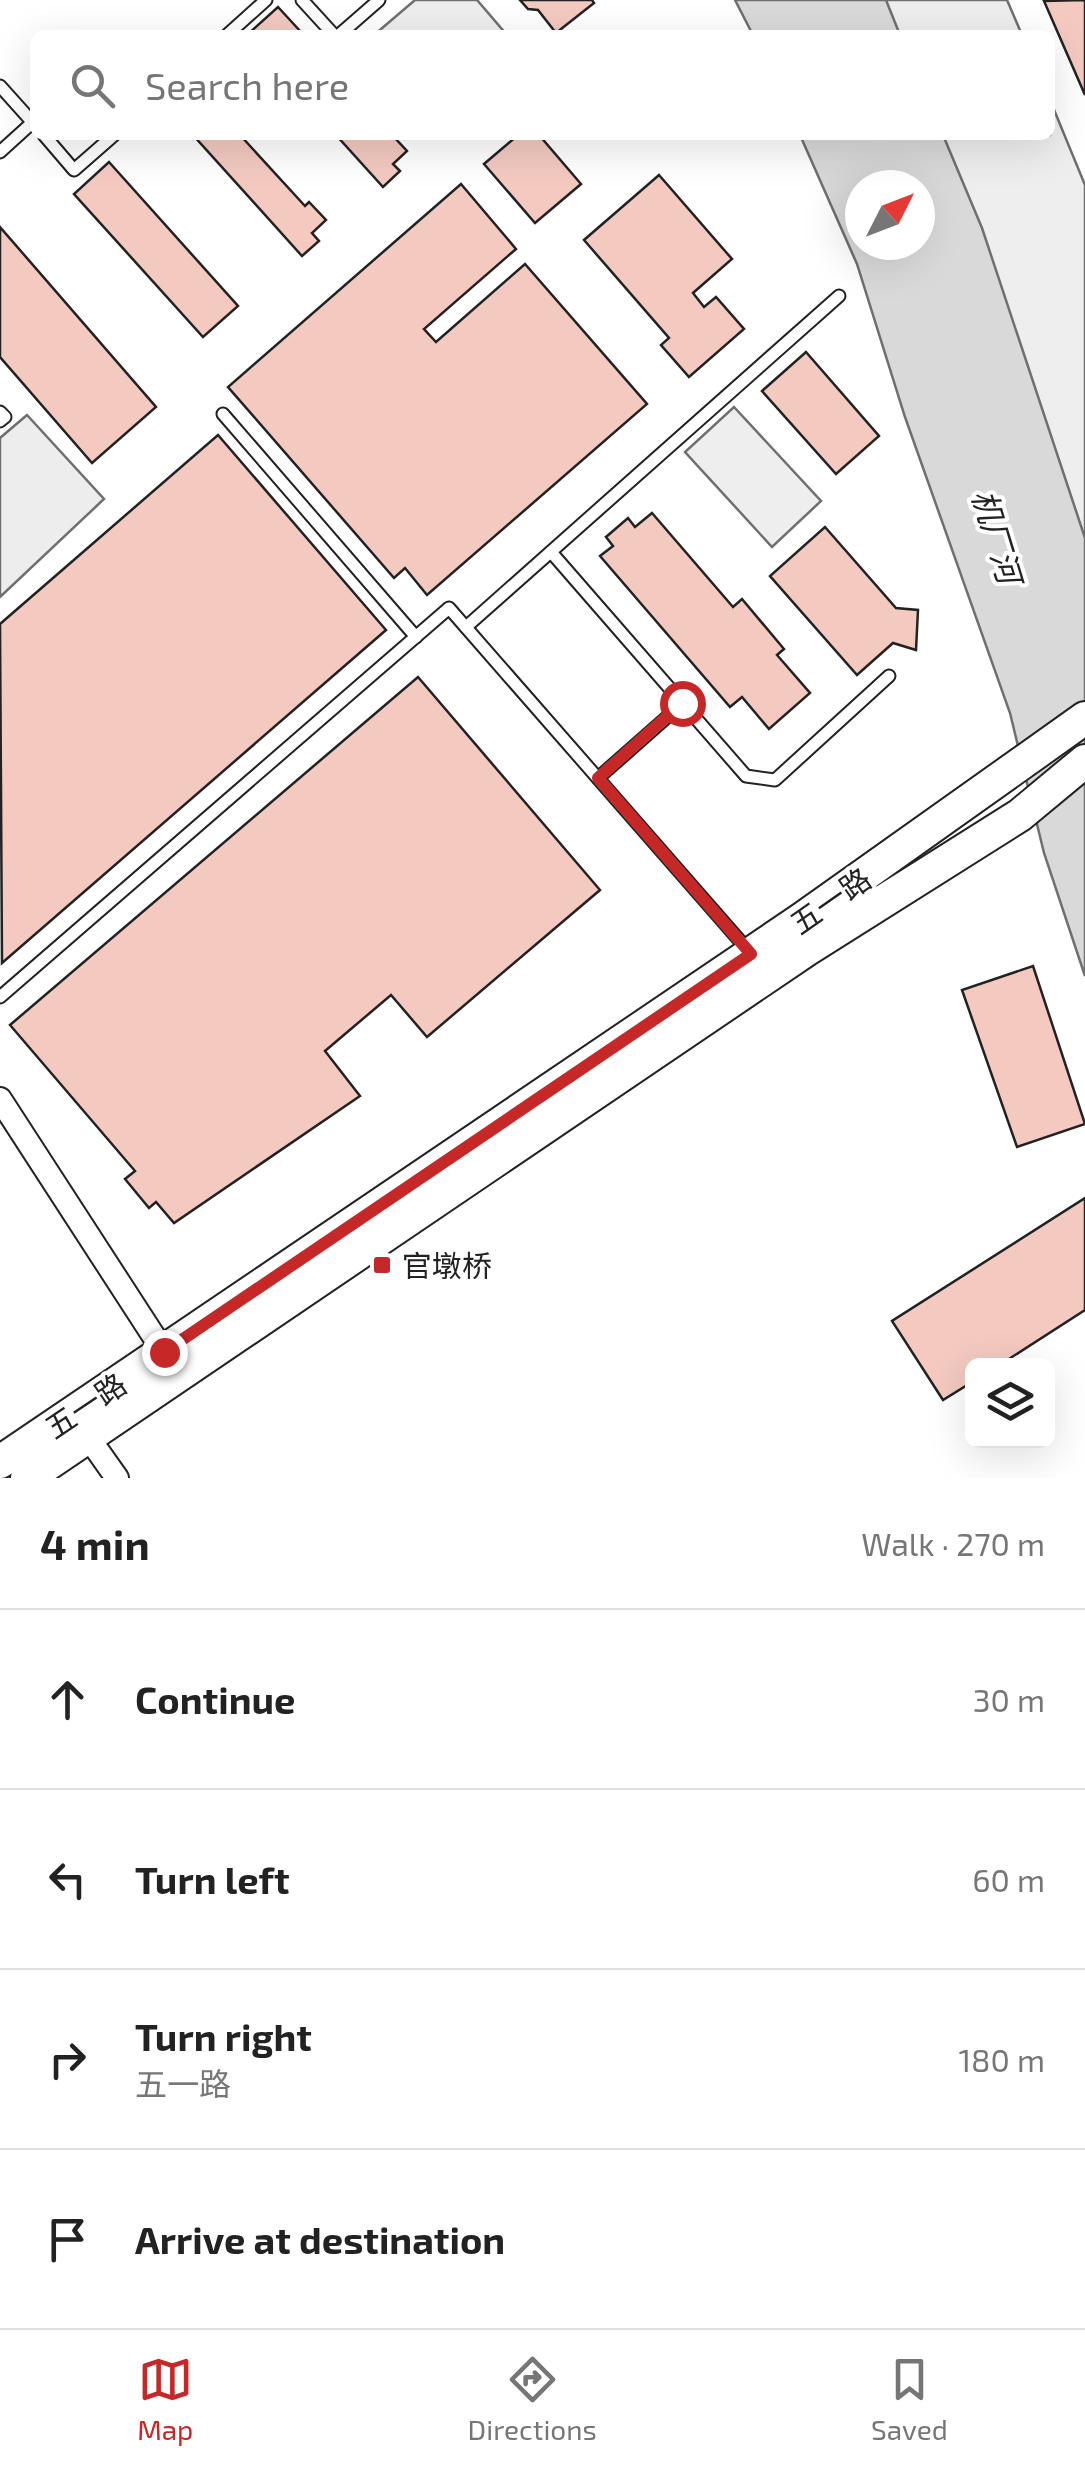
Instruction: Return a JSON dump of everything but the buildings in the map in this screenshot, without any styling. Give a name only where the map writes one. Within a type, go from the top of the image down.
[{"type":"main road","name":"五一路","points":[[27,1478],[760,964],[1085,718]]},
{"type":"main road","name":"五一路","points":[[0,1462],[760,964],[1020,815],[1085,761]]},
{"type":"street","points":[[0,1099],[164,1352]]},
{"type":"street","points":[[88,1436],[116,1478]]},
{"type":"lane","points":[[233,30],[266,0]]},
{"type":"lane","points":[[302,0],[331,30]]},
{"type":"lane","points":[[342,30],[379,0]]},
{"type":"lane","points":[[0,86],[30,120]]},
{"type":"lane","points":[[0,152],[30,127]]},
{"type":"lane","points":[[48,140],[74,170],[108,140]]},
{"type":"lane","points":[[466,627],[839,296]]},
{"type":"lane","points":[[0,412],[5,417],[0,421]]},
{"type":"lane","points":[[222,414],[416,637]]},
{"type":"lane","points":[[551,552],[746,776],[775,780],[889,676]]},
{"type":"lane","points":[[0,997],[449,608],[760,964]]},
{"type":"lane","points":[[598,778],[682,703]]},
{"type":"shaded area","points":[[415,0],[477,0],[503,30],[380,30]]},
{"type":"shaded area","points":[[843,0],[1007,0],[1020,30],[856,30]]},
{"type":"shaded area","points":[[1055,112],[1085,185],[1085,651],[958,265],[935,212],[935,170],[917,170],[904,140],[1055,140]]},
{"type":"shaded area","points":[[734,407],[821,501],[772,547],[685,452]]},
{"type":"shaded area","points":[[27,415],[104,499],[0,597],[0,438]]},
{"type":"water","points":[[735,0],[886,0],[898,30],[750,30]]},
{"type":"water","name":"机厂河","points":[[802,140],[945,140],[982,228],[1085,538],[1085,976],[1044,853],[1010,713],[905,417],[855,260],[935,260],[935,170],[845,170],[845,237]]},
{"type":"place","name":"官墩桥","points":[[382,1265]]},
{"type":"route","points":[[164,1352],[751,954],[598,778],[682,703]]}]
